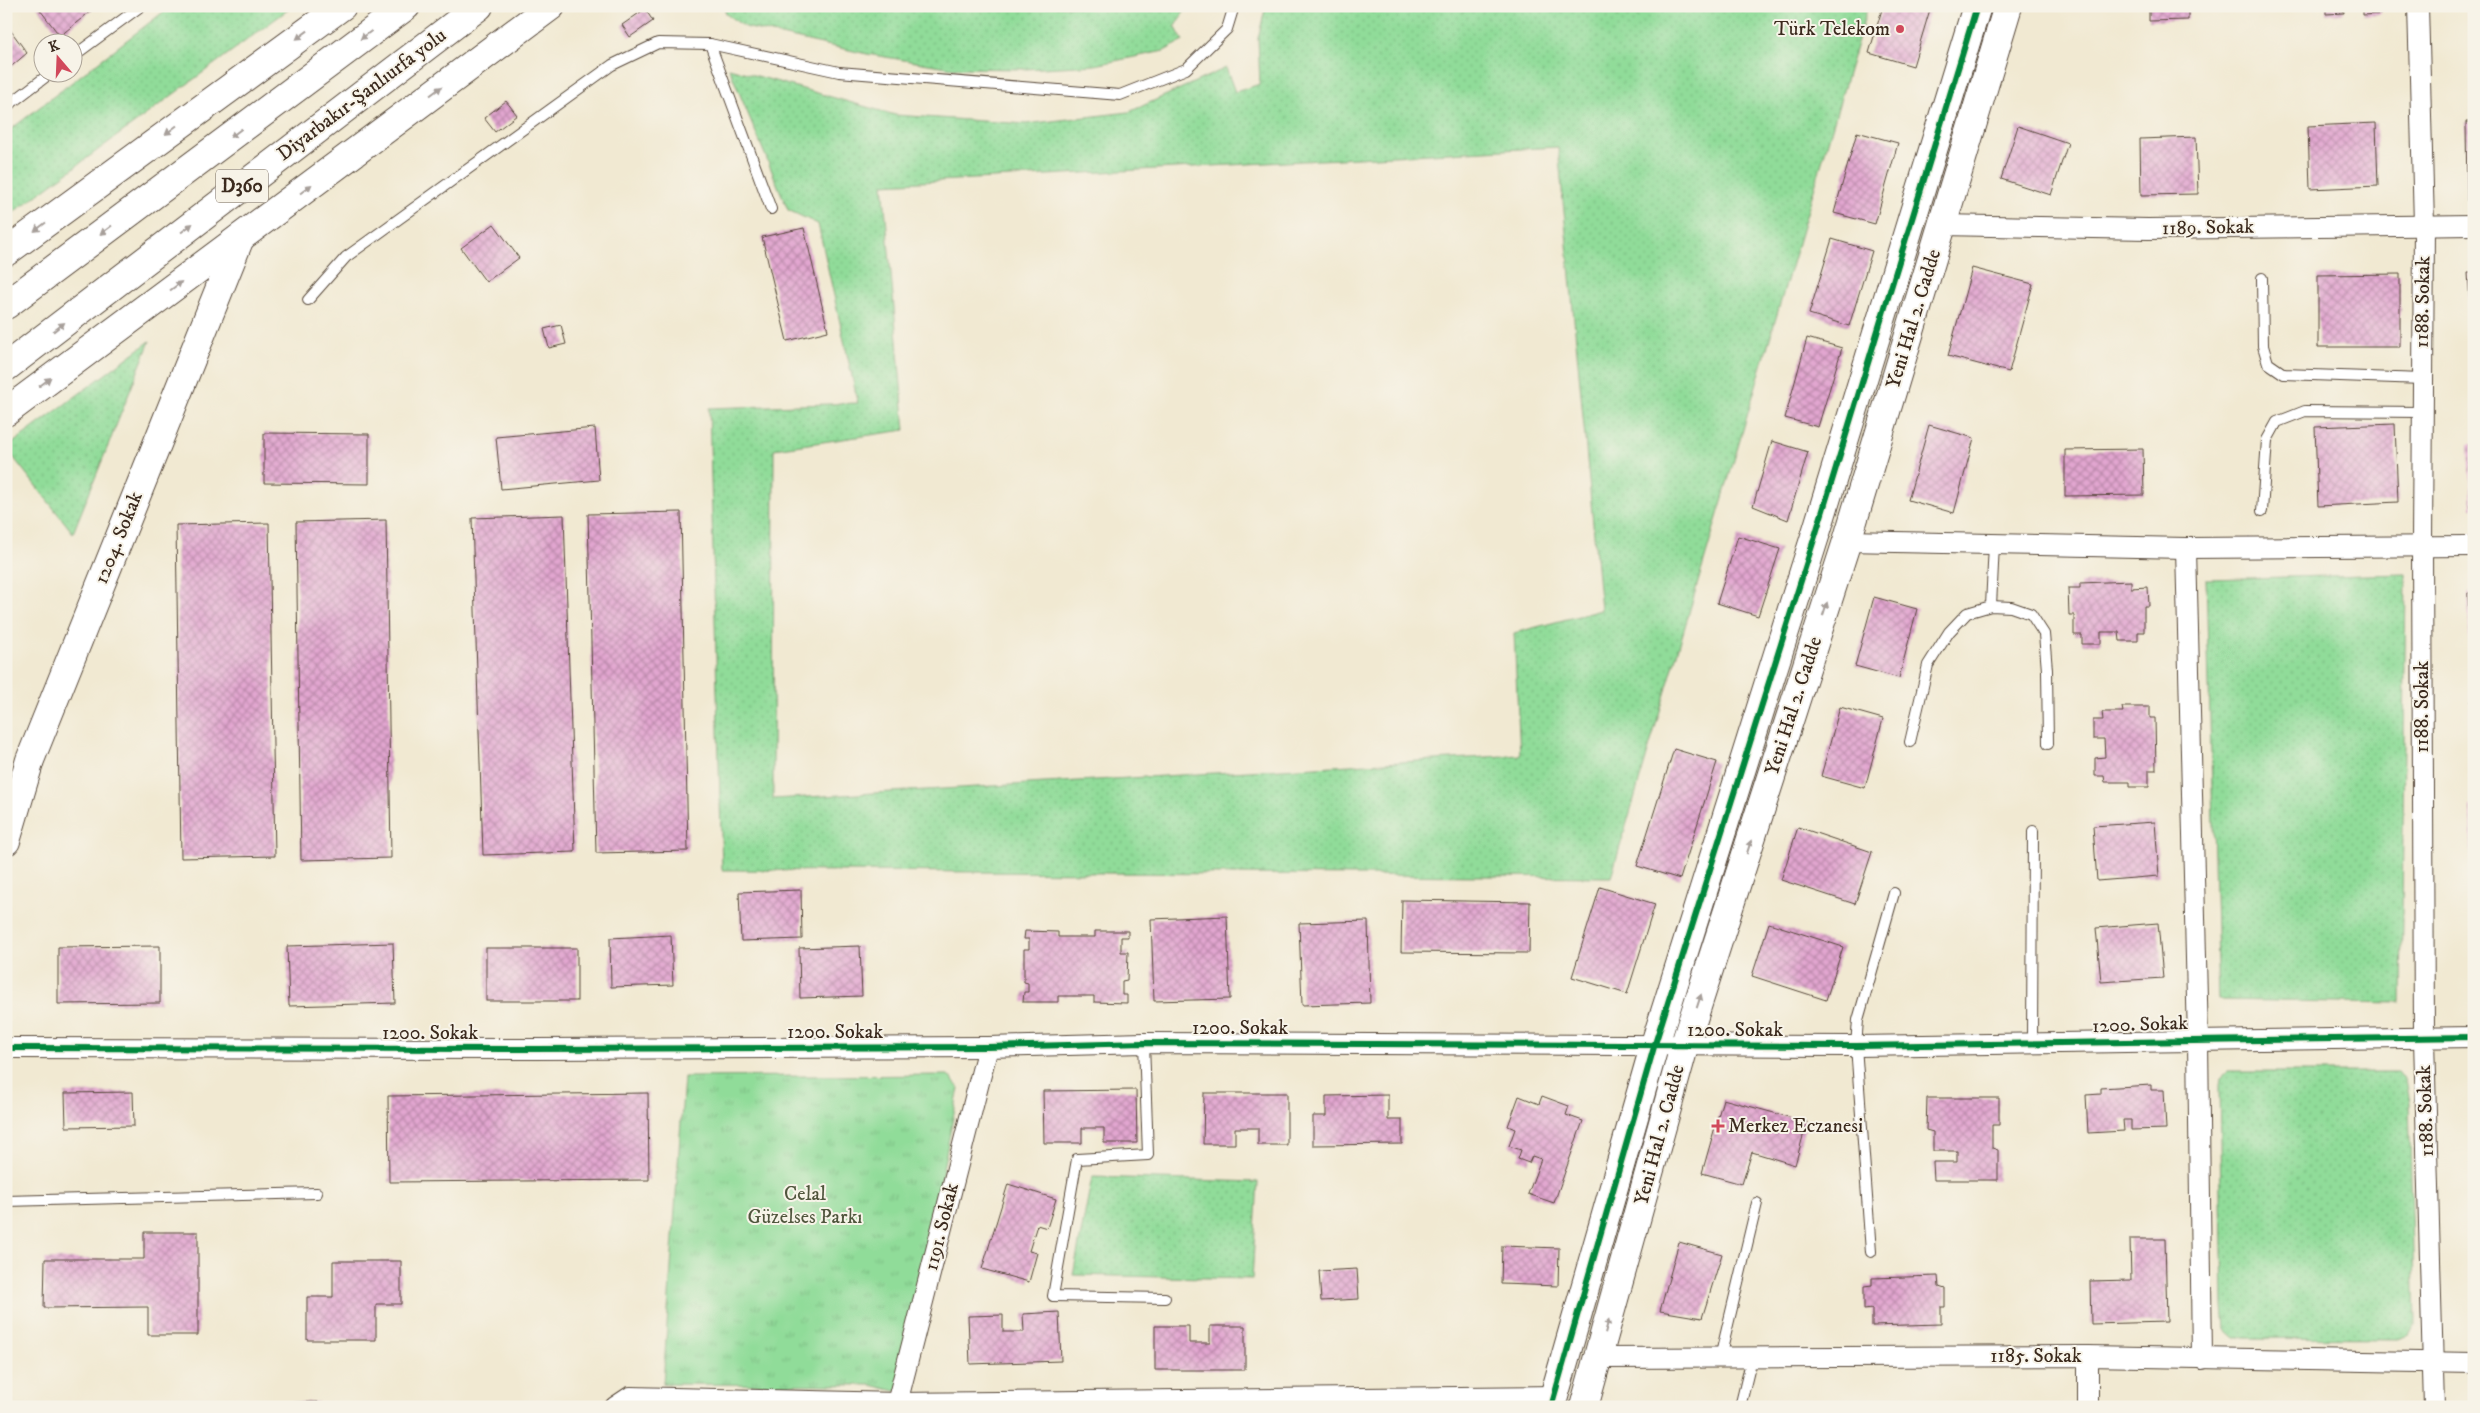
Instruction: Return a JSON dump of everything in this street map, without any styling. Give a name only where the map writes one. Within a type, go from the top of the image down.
[{"type":"main road","points":[[6,252],[342,6]]},
{"type":"main road","name":"D360","points":[[6,305],[406,6]]},
{"type":"main road","name":"Diyarbakır-Şanlıurfa yolu","points":[[6,367],[479,6]]},
{"type":"main road","points":[[6,412],[551,6]]},
{"type":"main road","points":[[1553,1401],[1654,1047],[1816,533],[1977,6]]},
{"type":"main road","name":"Yeni Hal 2. Cadde","points":[[1584,1407],[1684,1046],[1847,541],[2008,6]]},
{"type":"main road","name":"1204. Sokak","points":[[6,841],[30,760],[240,238]]},
{"type":"street","name":"1188. Sokak","points":[[2418,6],[2424,224],[2422,545],[2424,1039],[2434,1407]]},
{"type":"street","name":"1189. Sokak","points":[[1942,225],[2148,229],[2424,224],[2474,225]]},
{"type":"street","points":[[1847,541],[2186,548],[2474,546]]},
{"type":"street","points":[[2186,548],[2198,1040],[2202,1359]]},
{"type":"street","name":"1200. Sokak","points":[[6,1048],[536,1050],[1144,1044],[1654,1047],[2032,1044],[2474,1037]]},
{"type":"street","name":"1191. Sokak","points":[[896,1405],[988,1047]]},
{"type":"street","points":[[2088,1356],[2088,1407]]},
{"type":"street","name":"1185. Sokak","points":[[1598,1358],[2088,1356],[2433,1364],[2474,1363]]},
{"type":"street","points":[[615,1407],[630,1397],[896,1405],[1553,1401]]},
{"type":"lane","points":[[82,50],[141,6]]},
{"type":"lane","points":[[308,300],[346,257],[612,65],[658,43],[710,44],[839,72],[1120,95],[1186,69],[1227,29],[1234,6]]},
{"type":"lane","points":[[710,44],[771,209]]},
{"type":"lane","points":[[6,107],[39,82]]},
{"type":"lane","points":[[2262,278],[2262,346],[2268,363],[2284,374],[2423,379]]},
{"type":"lane","points":[[2262,511],[2267,440],[2277,422],[2305,411],[2423,412]]},
{"type":"lane","points":[[1991,606],[1994,544]]},
{"type":"lane","points":[[1910,742],[1928,665],[1949,632],[1967,613],[1991,606],[2011,607],[2031,614],[2044,634],[2047,670],[2048,744]]},
{"type":"lane","points":[[2032,831],[2032,1044]]},
{"type":"lane","points":[[1871,1252],[1856,1046],[1858,1020],[1894,893]]},
{"type":"lane","points":[[1144,1044],[1148,1154],[1077,1158],[1053,1296],[1165,1298]]},
{"type":"lane","points":[[6,1201],[317,1193]]},
{"type":"lane","points":[[1720,1358],[1757,1203]]},
{"type":"lane","points":[[1740,1407],[1752,1358]]},
{"type":"green space","points":[[171,6],[293,6],[6,218],[6,133],[72,82],[82,82],[82,75]]},
{"type":"green space","points":[[724,6],[1181,6],[1184,12],[1175,26],[1183,41],[1164,51],[1095,65],[1025,69],[953,68],[867,54],[745,27],[726,14]]},
{"type":"green space","points":[[1266,6],[1868,6],[1611,877],[722,870],[709,408],[858,403],[818,224],[788,210],[729,68],[895,115],[1026,124],[1129,112],[1226,68],[1235,92],[1260,84],[1258,38]],"holes":[[[1558,147],[1601,610],[1514,633],[1520,755],[773,799],[774,449],[905,430],[883,184]]]},
{"type":"green space","points":[[150,341],[73,533],[6,448]]},
{"type":"green space","points":[[2406,574],[2401,1003],[2218,1000],[2206,579]]},
{"type":"green space","points":[[2227,1072],[2397,1072],[2405,1079],[2409,1102],[2415,1325],[2410,1335],[2398,1339],[2234,1338],[2225,1330],[2219,1085],[2220,1078]]},
{"type":"green space","name":"Celal Güzelses Parkı","points":[[948,1075],[959,1088],[899,1392],[871,1385],[663,1384],[684,1077]]},
{"type":"green space","points":[[1092,1177],[1258,1182],[1252,1279],[1073,1275]]},
{"type":"building","points":[[37,6],[97,6],[65,32],[57,32]]},
{"type":"building","name":"Türk Telekom","points":[[1883,6],[1931,6],[1913,66],[1869,53]]},
{"type":"building","points":[[2149,6],[2188,6],[2188,20],[2149,21]]},
{"type":"building","points":[[2326,6],[2343,6],[2344,13],[2326,14]]},
{"type":"building","points":[[2363,6],[2380,6],[2381,14],[2363,15]]},
{"type":"building","points":[[645,9],[653,21],[630,37],[622,25]]},
{"type":"building","points":[[6,24],[27,53],[6,71]]},
{"type":"building","points":[[506,101],[517,115],[495,132],[484,118]]},
{"type":"building","points":[[2466,122],[2474,122],[2474,201],[2467,201]]},
{"type":"building","points":[[2376,123],[2378,186],[2310,189],[2308,126]]},
{"type":"building","points":[[2018,126],[2068,143],[2051,195],[2001,179]]},
{"type":"building","points":[[1857,132],[1898,143],[1875,224],[1834,213]]},
{"type":"building","points":[[2196,137],[2198,194],[2141,195],[2140,139]]},
{"type":"building","points":[[494,224],[519,258],[486,282],[461,248]]},
{"type":"building","points":[[804,228],[828,331],[787,341],[762,237]]},
{"type":"building","points":[[1832,239],[1872,251],[1849,326],[1809,314]]},
{"type":"building","points":[[1972,268],[2033,284],[2009,372],[1948,356]]},
{"type":"building","points":[[2468,273],[2474,273],[2474,340],[2472,340]]},
{"type":"building","points":[[2400,274],[2400,347],[2318,347],[2318,275]]},
{"type":"building","points":[[561,325],[566,344],[549,348],[544,329]]},
{"type":"building","points":[[1807,338],[1842,348],[1818,427],[1785,418]]},
{"type":"building","points":[[2395,424],[2398,502],[2318,506],[2315,427]]},
{"type":"building","points":[[1929,425],[1974,438],[1954,513],[1908,500]]},
{"type":"building","points":[[595,428],[599,480],[501,489],[496,437]]},
{"type":"building","points":[[264,433],[369,434],[369,484],[264,483]]},
{"type":"building","points":[[1772,441],[1808,452],[1788,520],[1753,506]]},
{"type":"building","points":[[2468,444],[2474,444],[2474,508],[2471,508]]},
{"type":"building","points":[[2143,449],[2144,495],[2065,496],[2065,450]]},
{"type":"building","points":[[681,512],[688,851],[596,853],[588,514]]},
{"type":"building","points":[[564,515],[575,852],[483,855],[472,518]]},
{"type":"building","points":[[386,520],[391,858],[301,860],[296,522]]},
{"type":"building","points":[[269,523],[275,856],[181,858],[176,525]]},
{"type":"building","points":[[1738,536],[1780,549],[1758,616],[1717,603]]},
{"type":"building","points":[[2131,581],[2131,588],[2148,587],[2149,606],[2144,606],[2144,632],[2138,632],[2138,641],[2120,641],[2119,632],[2101,632],[2101,644],[2082,644],[2082,635],[2074,635],[2074,615],[2069,615],[2068,588],[2080,588],[2080,583]]},
{"type":"building","points":[[2468,593],[2474,593],[2474,659],[2470,659]]},
{"type":"building","points":[[1874,597],[1917,609],[1899,678],[1855,666]]},
{"type":"building","points":[[2471,701],[2474,701],[2474,734],[2472,734]]},
{"type":"building","points":[[1840,707],[1883,719],[1865,788],[1821,776]]},
{"type":"building","points":[[2122,707],[2150,707],[2150,718],[2155,718],[2156,770],[2149,770],[2149,787],[2130,787],[2130,782],[2105,782],[2104,776],[2095,776],[2095,758],[2105,757],[2104,739],[2093,739],[2093,720],[2103,720],[2102,712],[2123,712]]},
{"type":"building","points":[[1674,749],[1717,762],[1680,879],[1637,866]]},
{"type":"building","points":[[2470,806],[2474,806],[2474,871],[2472,871]]},
{"type":"building","points":[[2155,822],[2159,876],[2097,881],[2093,826]]},
{"type":"building","points":[[1798,827],[1872,852],[1855,904],[1781,880]]},
{"type":"building","points":[[1600,887],[1655,904],[1627,994],[1572,977]]},
{"type":"building","points":[[801,890],[802,939],[741,941],[739,892]]},
{"type":"building","points":[[1402,900],[1530,902],[1529,953],[1401,952]]},
{"type":"building","points":[[1227,916],[1230,999],[1154,1001],[1151,919]]},
{"type":"building","points":[[1368,921],[1370,1003],[1302,1005],[1299,923]]},
{"type":"building","points":[[1769,923],[1843,947],[1826,1000],[1752,976]]},
{"type":"building","points":[[2158,923],[2163,978],[2101,982],[2096,928]]},
{"type":"building","points":[[1025,931],[1058,932],[1058,937],[1095,937],[1095,931],[1128,931],[1128,937],[1121,937],[1121,952],[1128,952],[1127,980],[1122,981],[1122,995],[1127,995],[1127,1003],[1094,1002],[1094,996],[1058,996],[1058,1002],[1023,1002],[1024,992],[1028,992],[1028,983],[1024,982],[1024,949],[1029,949],[1029,939],[1024,939]]},
{"type":"building","points":[[671,935],[673,985],[611,987],[610,938]]},
{"type":"building","points":[[393,943],[395,1003],[289,1006],[287,946]]},
{"type":"building","points":[[160,946],[160,1003],[58,1004],[58,947]]},
{"type":"building","points":[[860,946],[862,996],[800,998],[799,948]]},
{"type":"building","points":[[486,948],[577,948],[577,1001],[486,1001]]},
{"type":"building","points":[[2151,1085],[2151,1090],[2164,1090],[2166,1129],[2131,1130],[2131,1120],[2123,1120],[2124,1131],[2088,1133],[2086,1095],[2101,1094],[2101,1088]]},
{"type":"building","points":[[1136,1090],[1137,1143],[1104,1143],[1104,1128],[1082,1128],[1082,1143],[1044,1143],[1043,1091]]},
{"type":"building","points":[[133,1092],[134,1126],[66,1127],[65,1093]]},
{"type":"building","points":[[648,1093],[649,1180],[389,1182],[388,1096]]},
{"type":"building","points":[[1204,1093],[1287,1093],[1287,1145],[1258,1145],[1258,1128],[1235,1128],[1235,1144],[1203,1144]]},
{"type":"building","points":[[1388,1095],[1388,1120],[1402,1120],[1402,1144],[1313,1145],[1313,1116],[1326,1116],[1326,1096]]},
{"type":"building","points":[[1519,1096],[1539,1104],[1542,1096],[1569,1106],[1566,1115],[1583,1121],[1554,1203],[1528,1194],[1541,1159],[1532,1156],[1529,1163],[1518,1159],[1521,1150],[1509,1146],[1515,1129],[1508,1126]]},
{"type":"building","points":[[1927,1098],[1999,1098],[1999,1125],[1992,1125],[1992,1148],[1998,1150],[1998,1180],[1934,1180],[1933,1162],[1957,1162],[1957,1151],[1933,1151],[1933,1132],[1926,1130]]},
{"type":"building","points":[[1723,1099],[1807,1122],[1795,1165],[1752,1152],[1742,1184],[1702,1173]]},
{"type":"building","points":[[1008,1184],[1056,1199],[1047,1228],[1037,1225],[1029,1251],[1037,1253],[1029,1282],[982,1269]]},
{"type":"building","points":[[144,1232],[198,1232],[198,1335],[148,1335],[148,1307],[44,1308],[45,1259],[144,1259]]},
{"type":"building","points":[[2130,1239],[2165,1239],[2167,1322],[2091,1324],[2090,1281],[2131,1280]]},
{"type":"building","points":[[1679,1242],[1722,1254],[1702,1318],[1660,1311]]},
{"type":"building","points":[[1502,1246],[1559,1248],[1558,1286],[1501,1284]]},
{"type":"building","points":[[333,1261],[401,1261],[401,1304],[376,1304],[376,1340],[307,1340],[307,1297],[333,1297]]},
{"type":"building","points":[[1357,1269],[1359,1299],[1321,1301],[1319,1271]]},
{"type":"building","points":[[1938,1276],[1939,1287],[1945,1289],[1945,1307],[1941,1307],[1941,1324],[1872,1326],[1872,1309],[1864,1310],[1864,1286],[1872,1285],[1872,1278]]},
{"type":"building","points":[[1059,1312],[1061,1361],[970,1364],[968,1316],[1003,1315],[1003,1332],[1024,1332],[1023,1314]]},
{"type":"building","points":[[1155,1326],[1189,1326],[1189,1343],[1210,1343],[1210,1326],[1245,1326],[1245,1370],[1155,1370]]},
{"type":"building","points":[[318,1402],[318,1407],[258,1407],[258,1403]]},
{"type":"cycle path","points":[[1551,1407],[1654,1047],[1816,533],[1977,6]]},
{"type":"cycle path","points":[[6,1048],[536,1049],[988,1047],[1144,1043],[1856,1046],[2474,1037]]},
{"type":"place","name":"Türk Telekom","points":[[1900,29]]},
{"type":"place","name":"Merkez Eczanesi","points":[[1718,1126]]}]
